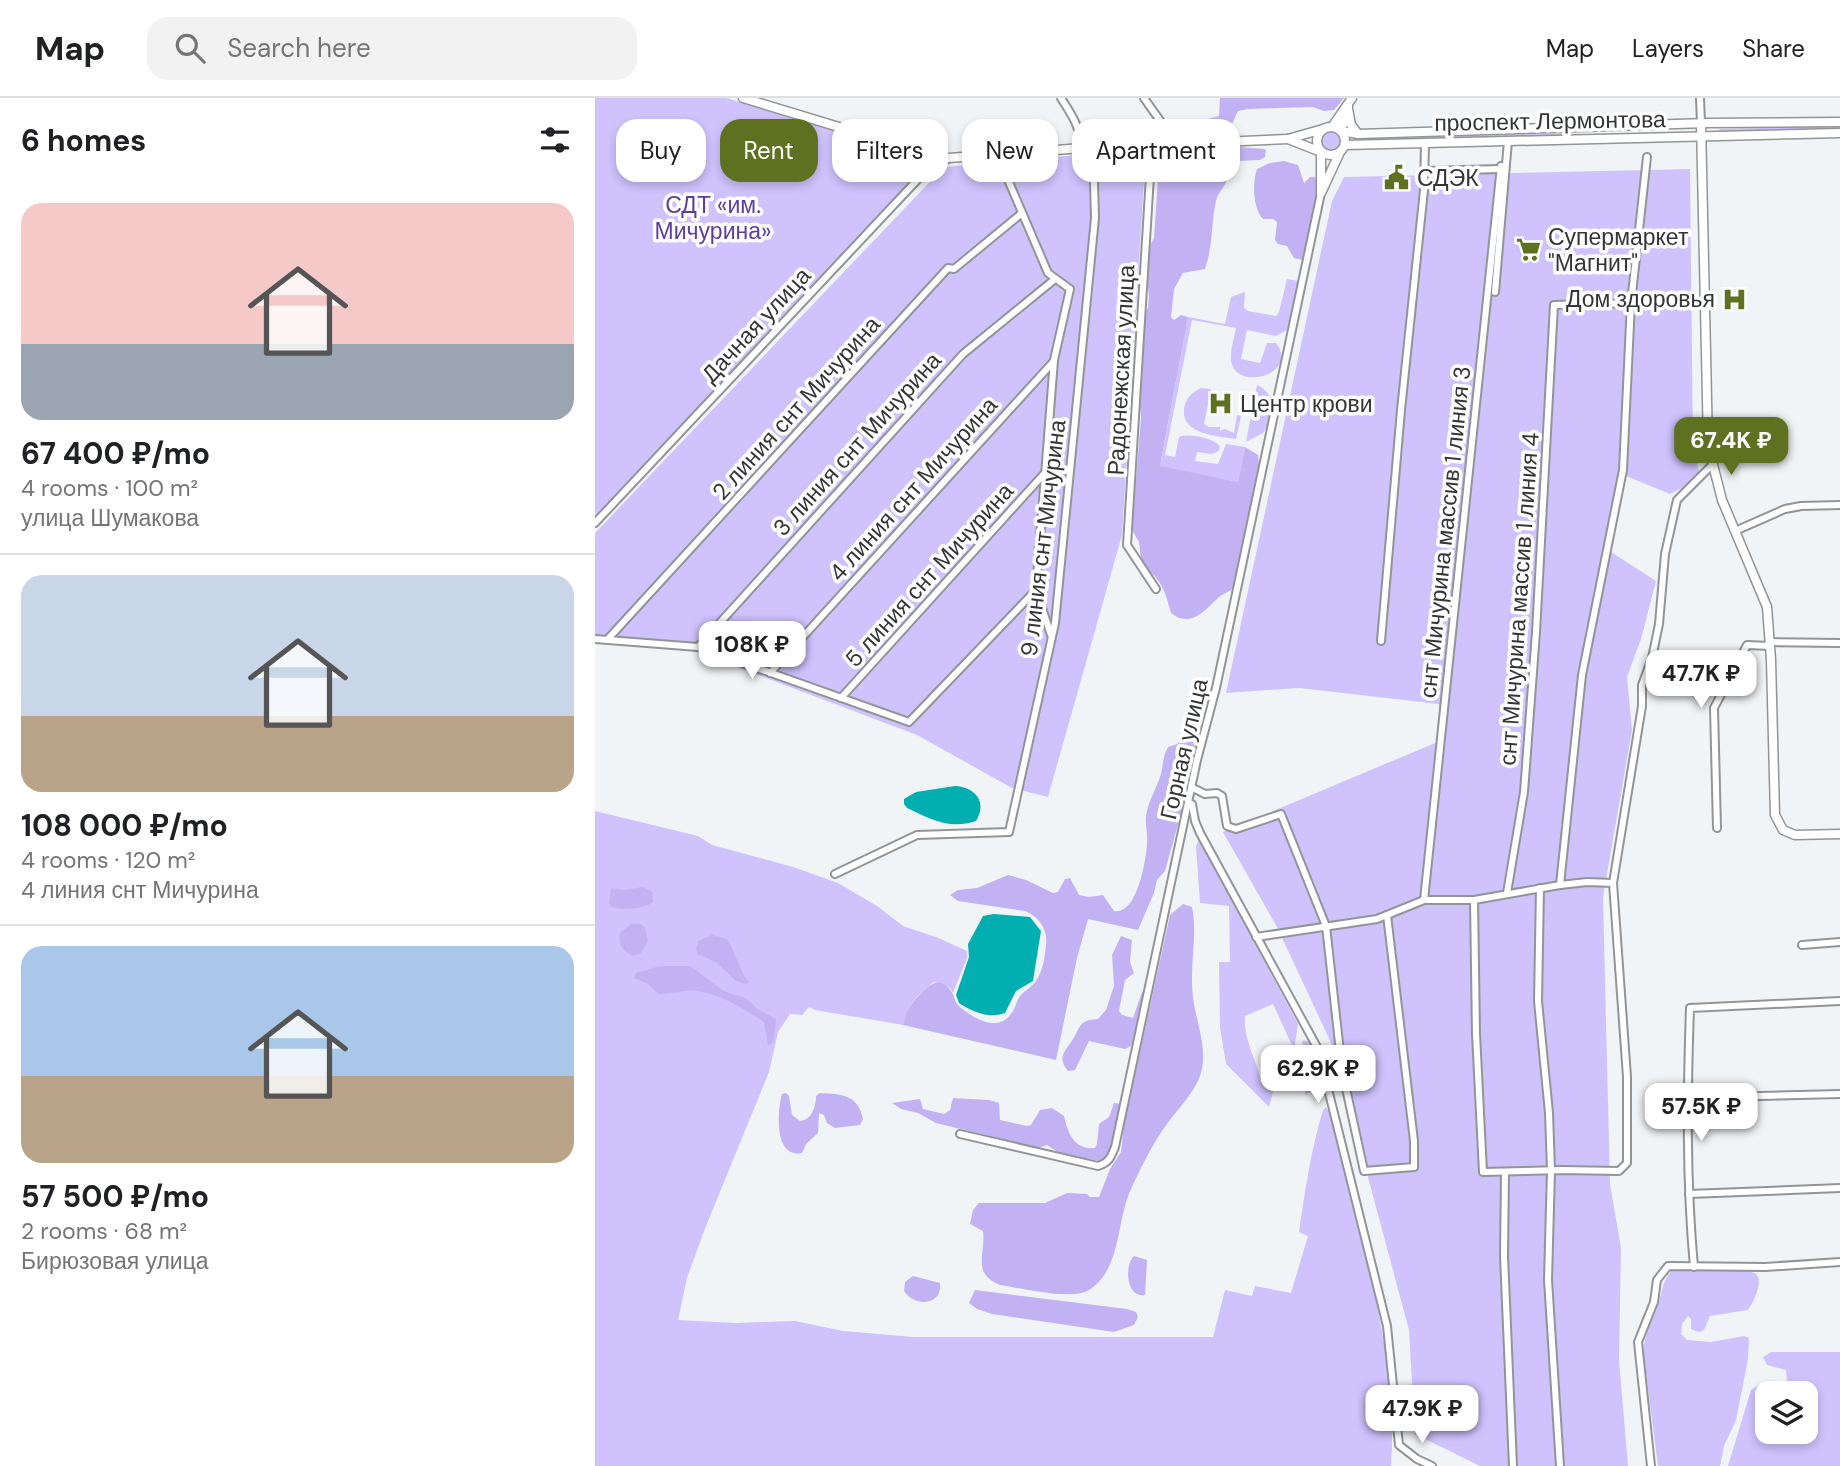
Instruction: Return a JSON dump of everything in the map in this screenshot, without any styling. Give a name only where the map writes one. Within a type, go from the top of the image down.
[{"type":"street","points":[[743,98],[918,151],[949,158],[962,157]]},
{"type":"street","points":[[1061,98],[1073,119]]},
{"type":"street","points":[[1144,98],[1159,119]]},
{"type":"street","points":[[1700,98],[1708,445],[1722,500],[1767,607],[1775,815],[1783,830],[1795,835],[1840,834]]},
{"type":"street","points":[[1336,129],[1350,102]]},
{"type":"street","points":[[1350,102],[1351,125],[1358,134]]},
{"type":"street","name":"проспект Лермонтова","points":[[1336,129],[1358,134],[1701,123],[1840,122]]},
{"type":"street","points":[[1240,141],[1288,139],[1323,129],[1336,129],[1345,137],[1321,193]]},
{"type":"street","points":[[1321,193],[1321,152],[1316,141],[1323,129]]},
{"type":"street","name":"проспект Лермонтова","points":[[1342,149],[1425,143],[1840,133]]},
{"type":"street","points":[[1288,139],[1329,156],[1342,149]]},
{"type":"street","points":[[1495,292],[1509,141]]},
{"type":"street","points":[[1381,641],[1426,170],[1425,143]]},
{"type":"street","points":[[1560,885],[1582,675],[1623,470],[1631,303],[1647,157]]},
{"type":"street","name":"Дачная улица","points":[[595,523],[920,177],[949,158]]},
{"type":"street","name":"снт Мичурина массив 1 линия 3","points":[[1425,900],[1501,168],[1426,170]]},
{"type":"street","points":[[1009,182],[1048,273],[1070,289],[1054,360],[1036,590],[1052,637]]},
{"type":"street","name":"9 линия снт Мичурина","points":[[835,874],[917,835],[1009,832],[1052,637],[1095,218],[1094,182]]},
{"type":"street","name":"Радонежская улица","points":[[1150,182],[1127,545],[1156,589]]},
{"type":"street","name":"Горная улица","points":[[960,1134],[1098,1166],[1111,1159],[1321,193]]},
{"type":"street","name":"2 линия снт Мичурина","points":[[607,640],[948,268],[954,269],[1022,213]]},
{"type":"street","name":"3 линия снт Мичурина","points":[[698,647],[963,354],[1055,279]]},
{"type":"street","name":"снт Мичурина массив 1 линия 4","points":[[1507,893],[1524,792],[1536,632],[1554,305],[1631,303]]},
{"type":"street","name":"4 линия снт Мичурина","points":[[770,673],[1054,360]]},
{"type":"street","points":[[1474,900],[1476,1034],[1483,1172],[1619,1171],[1627,1163],[1627,1077],[1613,883],[1642,706],[1642,685],[1652,658],[1665,554],[1677,500],[1713,464]]},
{"type":"street","name":"5 линия снт Мичурина","points":[[841,698],[1044,475]]},
{"type":"street","points":[[1735,531],[1785,509],[1840,505]]},
{"type":"street","points":[[595,639],[698,647],[909,722],[1036,590]]},
{"type":"street","points":[[1717,828],[1714,708],[1747,645],[1840,643]]},
{"type":"street","points":[[1193,788],[1205,794],[1217,793],[1221,796],[1227,826],[1236,829],[1281,814],[1326,926],[1342,1070],[1364,1171],[1414,1167],[1414,1141],[1387,915]]},
{"type":"street","points":[[1193,788],[1195,821],[1318,1049],[1387,1326],[1399,1445],[1417,1459],[1432,1466]]},
{"type":"street","points":[[1256,937],[1377,919],[1425,900],[1474,900],[1560,885],[1613,883]]},
{"type":"street","points":[[1540,888],[1538,1001],[1549,1112],[1551,1170],[1548,1280],[1560,1466]]},
{"type":"street","points":[[1803,945],[1840,942]]},
{"type":"street","points":[[1694,1266],[1687,1098],[1690,1008],[1840,1001]]},
{"type":"street","points":[[1687,1098],[1840,1094]]},
{"type":"street","points":[[1505,1172],[1504,1256],[1513,1466]]},
{"type":"street","points":[[1689,1194],[1840,1188]]},
{"type":"street","points":[[1651,1466],[1638,1342],[1654,1302],[1657,1280],[1668,1266],[1765,1267],[1840,1262]]},
{"type":"green space","name":"СДТ «им. Мичурина»","points":[[595,98],[726,98],[796,119],[720,119],[720,182],[818,182],[818,126],[832,130],[832,182],[910,182],[595,518]]},
{"type":"green space","points":[[1840,126],[1720,132],[1719,129]]},
{"type":"green space","points":[[1331,131],[1338,134],[1341,141],[1338,148],[1331,151],[1324,148],[1321,141],[1324,134]]},
{"type":"green space","points":[[1571,135],[1361,142],[1362,139]]},
{"type":"green space","points":[[1072,156],[1072,182],[1144,182],[1122,535],[1048,797],[1012,788],[917,735],[697,652],[595,642],[595,533],[930,182],[948,182],[948,167],[962,165],[962,182],[1058,182],[1058,157]]},
{"type":"green space","points":[[1690,169],[1693,449],[1701,478],[1670,494],[1619,473],[1608,550],[1656,581],[1641,639],[1627,677],[1632,730],[1603,897],[1610,1184],[1621,1248],[1619,1360],[1628,1466],[1480,1466],[1415,1434],[1409,1330],[1333,1047],[1277,927],[1223,832],[1440,741],[1439,704],[1299,688],[1226,693],[1332,201],[1344,177]]},
{"type":"green space","points":[[1287,279],[1298,281],[1287,330],[1276,336],[1247,330],[1241,359],[1260,363],[1267,343],[1276,343],[1281,354],[1280,364],[1264,376],[1244,376],[1235,370],[1231,357],[1236,328],[1192,320],[1165,455],[1175,457],[1179,437],[1183,436],[1207,439],[1220,446],[1219,451],[1212,454],[1197,452],[1195,461],[1218,464],[1226,444],[1245,447],[1238,482],[1160,467],[1188,317],[1225,324],[1231,297],[1245,292],[1244,308],[1276,316]]},
{"type":"green space","points":[[1257,385],[1268,394],[1271,414],[1263,433],[1246,442]]},
{"type":"green space","points":[[1201,388],[1211,389],[1204,424],[1220,427],[1220,431],[1225,429],[1234,433],[1237,415],[1241,416],[1236,439],[1203,433],[1188,424],[1184,409],[1186,402],[1189,396]]},
{"type":"green space","points":[[595,811],[698,836],[712,845],[793,867],[838,883],[877,906],[903,926],[967,951],[967,958],[953,993],[950,988],[934,982],[914,1000],[903,1025],[809,1007],[802,1015],[790,1014],[778,1032],[769,1072],[704,1231],[687,1278],[678,1320],[736,1323],[795,1321],[843,1331],[913,1337],[1213,1337],[1225,1290],[1252,1296],[1255,1286],[1291,1293],[1308,1236],[1299,1232],[1312,1155],[1326,1107],[1333,1122],[1380,1321],[1390,1393],[1391,1466],[595,1466]]},
{"type":"green space","points":[[1199,839],[1298,1024],[1294,1050],[1273,1004],[1245,1016],[1248,1042],[1262,1084],[1277,1077],[1269,1107],[1226,1064],[1220,1027],[1219,962],[1230,962],[1229,906],[1200,903],[1196,846]]},
{"type":"green space","points":[[1303,1040],[1309,1042],[1319,1071],[1317,1084],[1305,1095],[1305,1080],[1298,1072]]},
{"type":"green space","points":[[1690,1268],[1745,1271],[1758,1277],[1757,1292],[1748,1310],[1710,1316],[1704,1330],[1699,1332],[1691,1329],[1691,1319],[1688,1316],[1682,1324],[1681,1334],[1687,1340],[1711,1342],[1744,1336],[1749,1338],[1748,1359],[1736,1420],[1724,1446],[1720,1466],[1658,1466],[1643,1350],[1668,1275],[1671,1271]]},
{"type":"green space","points":[[1771,1352],[1840,1352],[1840,1466],[1728,1466],[1751,1390],[1755,1388],[1755,1444],[1818,1444],[1818,1381],[1787,1381],[1786,1370],[1767,1365],[1763,1357]]},
{"type":"shaded area","points":[[1220,98],[1344,98],[1334,110],[1324,111],[1313,107],[1248,109],[1238,111],[1234,119],[1208,119],[1219,116]]},
{"type":"shaded area","points":[[1240,147],[1266,150],[1265,157],[1260,160],[1240,161]]},
{"type":"shaded area","points":[[1284,161],[1298,165],[1304,183],[1310,177],[1315,177],[1318,181],[1303,260],[1294,258],[1287,246],[1278,244],[1275,240],[1277,222],[1263,219],[1255,202],[1257,169]]},
{"type":"shaded area","points":[[1158,182],[1226,182],[1216,201],[1205,269],[1183,273],[1174,289],[1171,317],[1174,320],[1181,315],[1188,317],[1160,466],[1238,482],[1245,447],[1258,455],[1259,465],[1234,588],[1197,616],[1185,619],[1171,613],[1162,586],[1142,566],[1139,542],[1132,530],[1141,417],[1139,397],[1133,383],[1140,321],[1148,308],[1149,295],[1147,281],[1140,274],[1140,269],[1154,238]]},
{"type":"shaded area","points":[[1191,730],[1199,734],[1198,743],[1165,871],[1157,880],[1138,930],[1088,919],[1056,1060],[903,1025],[907,1011],[917,997],[928,986],[936,983],[944,984],[957,1003],[970,1014],[984,1021],[998,1023],[1010,1015],[1020,996],[1040,973],[1046,939],[1038,920],[1025,911],[958,901],[950,895],[958,890],[977,888],[1008,875],[1053,893],[1058,892],[1065,879],[1070,878],[1079,895],[1103,895],[1114,911],[1129,905],[1139,885],[1145,862],[1147,810],[1161,774],[1165,754],[1168,747],[1177,744]]},
{"type":"shaded area","points":[[643,887],[652,892],[653,902],[632,909],[611,907],[611,888],[624,890]]},
{"type":"shaded area","points":[[1183,904],[1192,907],[1194,918],[1192,986],[1203,1046],[1200,1076],[1194,1089],[1147,1155],[1126,1202],[1113,1257],[1100,1281],[1089,1290],[1071,1294],[1046,1293],[1000,1285],[991,1280],[983,1269],[983,1231],[970,1224],[973,1210],[979,1203],[1045,1203],[1067,1193],[1099,1197],[1110,1169],[1121,1152],[1124,1125],[1170,915]]},
{"type":"shaded area","points":[[631,924],[644,926],[648,941],[641,953],[632,956],[620,944],[620,933]]},
{"type":"shaded area","points":[[712,935],[727,939],[749,983],[736,981],[717,963],[698,954],[698,941]]},
{"type":"shaded area","points":[[1121,936],[1132,940],[1130,962],[1134,973],[1125,980],[1119,1011],[1122,1015],[1133,1018],[1142,992],[1145,993],[1131,1046],[1125,1049],[1089,1041],[1075,1070],[1068,1071],[1063,1063],[1063,1056],[1080,1026],[1086,1021],[1098,1019],[1106,1010],[1114,986],[1112,955]]},
{"type":"shaded area","points":[[660,966],[690,966],[724,991],[747,999],[776,1019],[773,1043],[768,1045],[764,1022],[732,1003],[697,991],[658,994],[648,984],[634,978],[636,973]]},
{"type":"shaded area","points":[[820,1093],[836,1094],[853,1100],[863,1119],[860,1125],[835,1128],[819,1113],[818,1133],[806,1144],[802,1153],[793,1153],[786,1149],[780,1132],[780,1102],[782,1094],[789,1096],[792,1115],[800,1121],[808,1118],[814,1108],[816,1096]]},
{"type":"shaded area","points":[[953,1098],[999,1103],[1000,1120],[1027,1126],[1031,1125],[1040,1110],[1052,1108],[1064,1116],[1073,1139],[1088,1148],[1095,1148],[1099,1124],[1109,1117],[1114,1103],[1121,1104],[1122,1109],[1112,1150],[1100,1161],[1061,1154],[1047,1145],[1038,1148],[936,1123],[892,1103],[920,1099],[923,1109],[944,1114],[950,1110]]},
{"type":"shaded area","points":[[1134,1256],[1147,1260],[1145,1295],[1134,1291],[1129,1280],[1129,1266]]},
{"type":"shaded area","points":[[913,1276],[940,1283],[940,1290],[933,1300],[921,1302],[904,1291],[905,1282]]},
{"type":"shaded area","points":[[975,1290],[1127,1309],[1136,1312],[1138,1317],[1134,1325],[1114,1332],[992,1314],[969,1303]]},
{"type":"water","points":[[955,786],[968,789],[980,802],[981,808],[976,821],[957,824],[940,822],[907,808],[904,804],[904,799],[916,792]]},
{"type":"water","points":[[994,914],[1030,917],[1041,931],[1033,981],[1016,991],[1005,1013],[993,1015],[975,1012],[959,1003],[956,995],[969,957],[968,944],[983,916]]},
{"type":"place","name":"СДЭК","points":[[1397,178]]},
{"type":"place","name":"Супермаркет \"Магнит\"","points":[[1528,250]]},
{"type":"place","name":"Дом здоровья","points":[[1735,299]]},
{"type":"place","name":"Центр крови","points":[[1220,404]]}]
